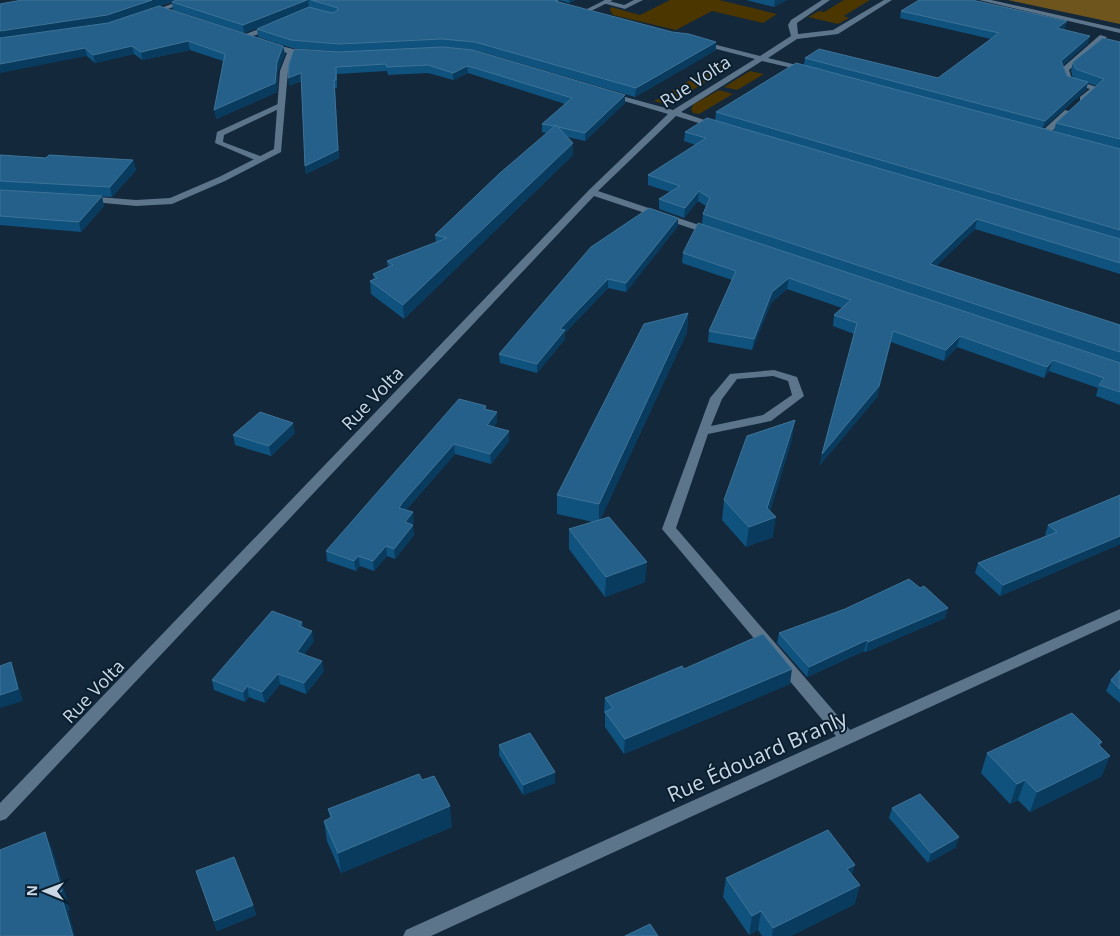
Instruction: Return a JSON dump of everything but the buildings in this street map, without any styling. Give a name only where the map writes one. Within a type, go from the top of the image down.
[{"type":"street","points":[[145,15],[189,0]]},
{"type":"street","points":[[585,12],[607,1],[625,7],[640,0]]},
{"type":"street","points":[[795,37],[792,25],[794,22],[828,0]]},
{"type":"street","name":"Rue Volta","points":[[0,814],[592,192],[674,113],[795,37],[834,32],[889,0]]},
{"type":"street","points":[[982,0],[1120,31]]},
{"type":"street","points":[[577,9],[595,14]]},
{"type":"street","points":[[162,10],[172,12]]},
{"type":"street","points":[[245,36],[281,24]]},
{"type":"street","points":[[236,33],[254,39]]},
{"type":"street","points":[[1044,134],[1096,88],[1069,80],[1065,69],[1104,37]]},
{"type":"street","points":[[688,39],[812,72]]},
{"type":"street","points":[[263,42],[292,52],[321,55]]},
{"type":"street","points":[[78,199],[136,203],[172,201],[222,179],[278,150],[284,71],[292,52]]},
{"type":"street","points":[[597,90],[724,128]]},
{"type":"street","points":[[260,159],[219,142],[220,134],[281,106]]},
{"type":"street","points":[[1034,131],[1054,136]]},
{"type":"street","points":[[592,192],[724,236]]},
{"type":"street","points":[[703,431],[767,418],[798,396],[793,380],[774,373],[734,376],[716,398],[703,431],[669,529],[847,738]]},
{"type":"street","name":"Rue Édouard Branly","points":[[412,936],[1120,614]]},
{"type":"shaded area","points":[[670,0],[719,0],[777,14],[763,23],[712,11],[676,30],[613,15],[610,10],[611,7],[640,15]]},
{"type":"shaded area","points":[[844,0],[870,0],[844,16],[849,18],[838,24],[808,17],[819,11],[824,12]]},
{"type":"shaded area","points":[[1008,0],[1120,0],[1120,24]]},
{"type":"shaded area","points":[[720,63],[733,66],[667,105],[654,101]]},
{"type":"shaded area","points":[[750,71],[764,74],[737,90],[724,87]]},
{"type":"shaded area","points":[[719,90],[733,94],[699,114],[693,113],[691,109],[694,104]]}]
